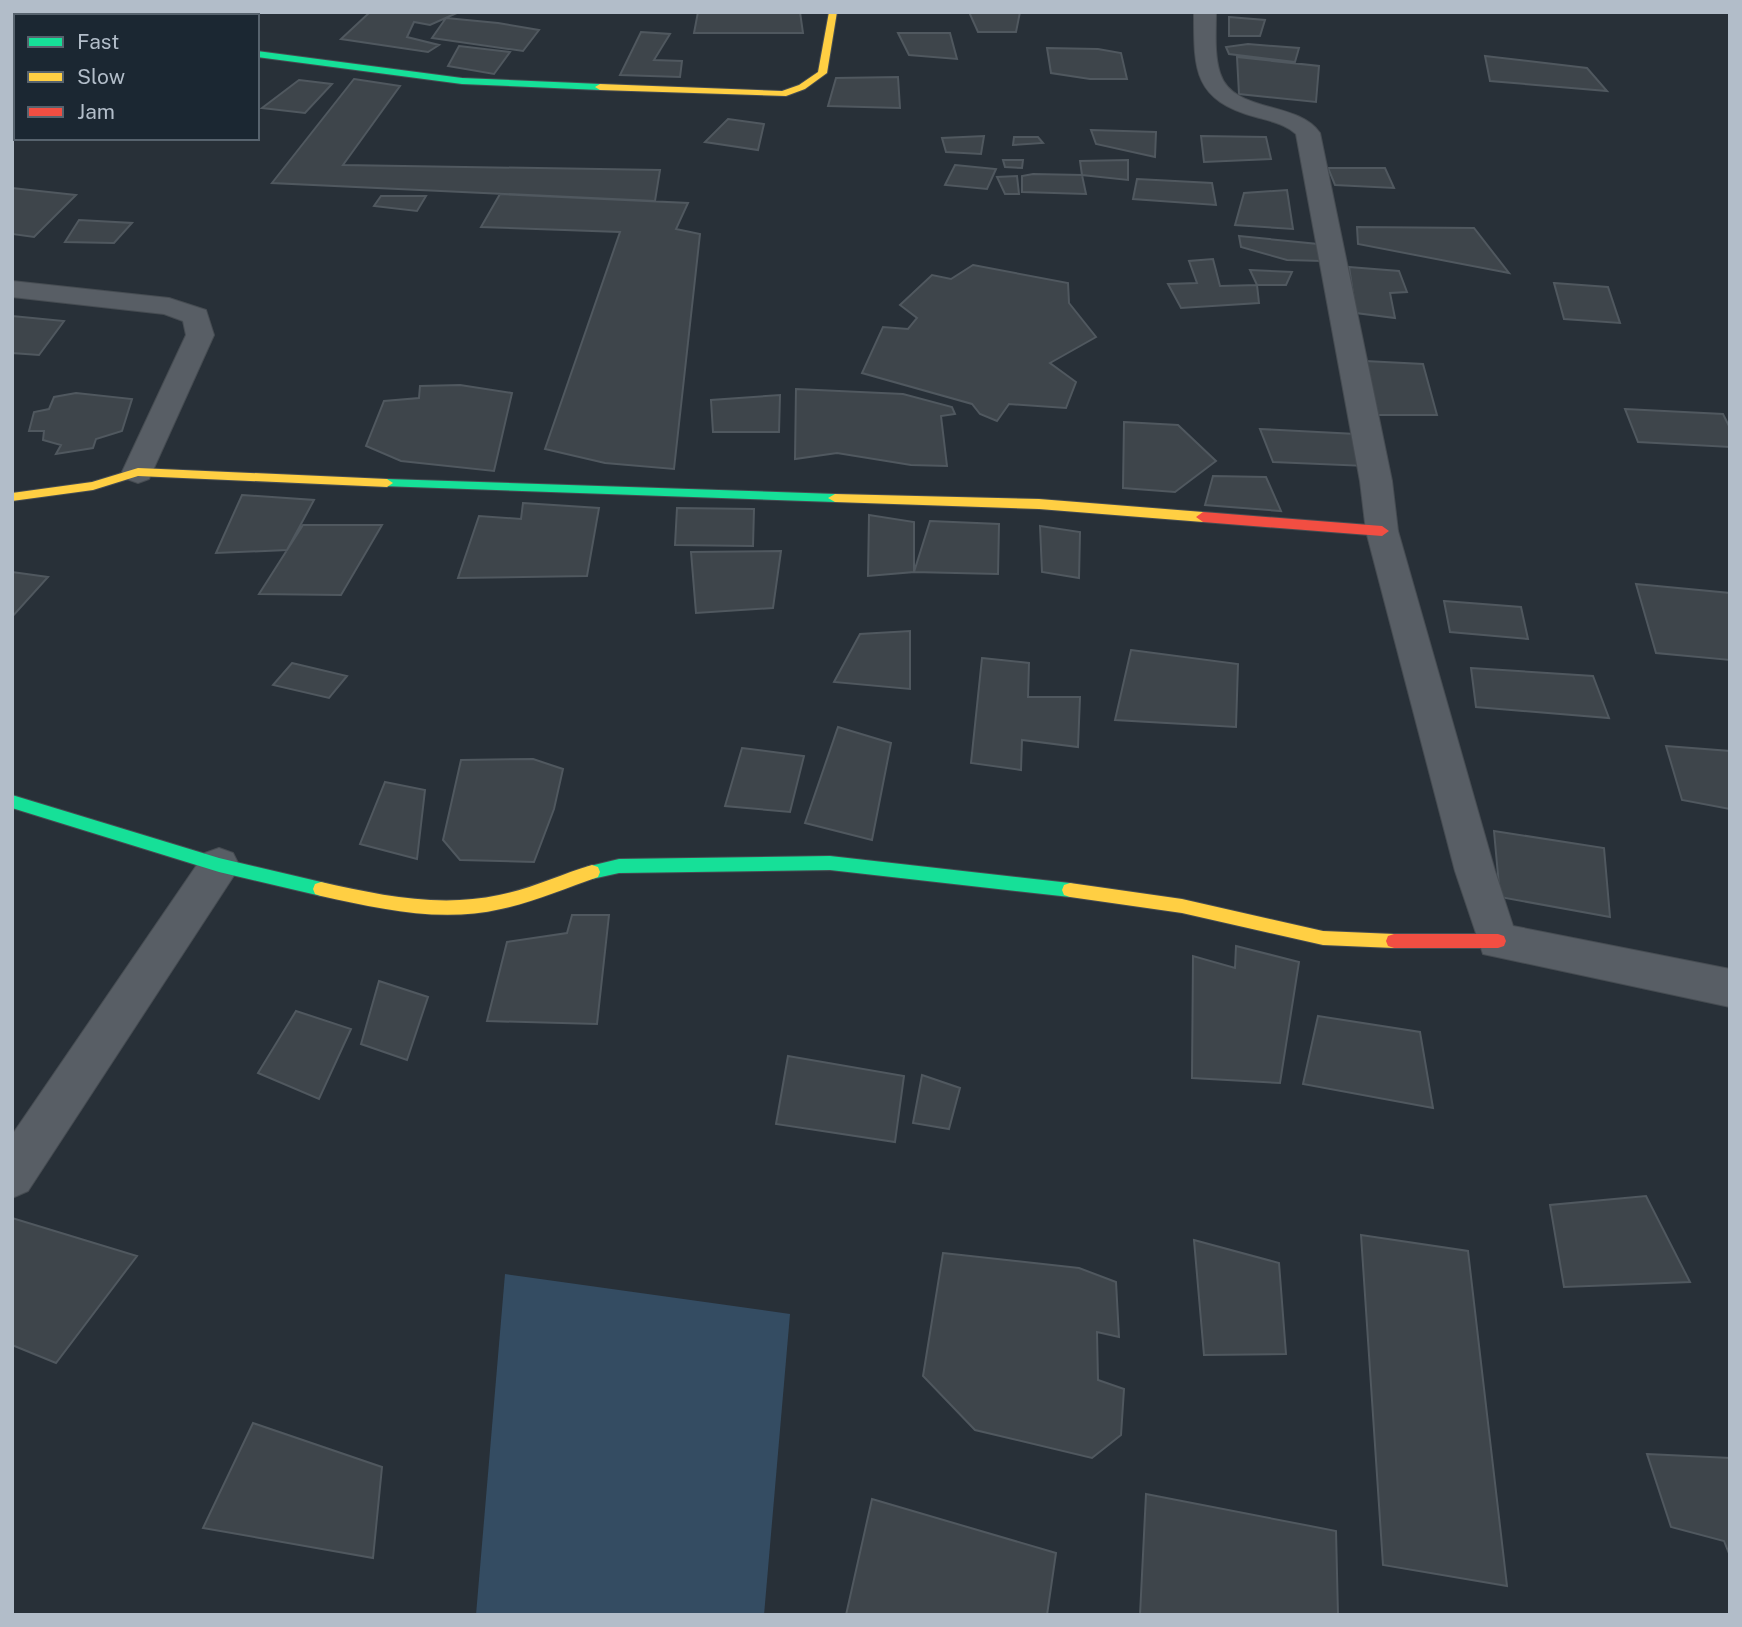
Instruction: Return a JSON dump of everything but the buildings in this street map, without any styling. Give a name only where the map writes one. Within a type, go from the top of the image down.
[{"type":"street","points":[[259,54],[462,81],[783,94],[815,82],[825,73],[834,12]]},
{"type":"street","points":[[1205,12],[1207,76],[1215,90],[1235,102],[1295,120],[1308,133],[1376,481],[1382,531],[1475,871],[1498,941]]},
{"type":"street","points":[[12,289],[169,306],[196,316],[200,335],[138,472]]},
{"type":"street","points":[[12,497],[93,486],[138,472],[550,489],[1039,504],[1382,531]]},
{"type":"street","points":[[12,801],[219,864],[377,902],[449,907],[500,902],[560,880],[619,866],[830,863],[981,878],[1182,906],[1323,938],[1414,942],[1498,941],[1730,988]]},
{"type":"street","points":[[12,1175],[219,864]]},
{"type":"water","points":[[505,1274],[790,1314],[764,1615],[476,1615]]},
{"type":"traffic: fast","points":[[259,54],[462,81],[600,87]]},
{"type":"traffic: fast","points":[[387,483],[835,498]]},
{"type":"traffic: fast","points":[[12,801],[219,865],[321,889]]},
{"type":"traffic: fast","points":[[592,872],[619,866],[830,863],[1070,890]]},
{"type":"traffic: slow","points":[[600,87],[783,94],[802,87],[822,73],[833,12]]},
{"type":"traffic: slow","points":[[12,497],[93,486],[138,472],[387,483]]},
{"type":"traffic: slow","points":[[835,498],[1039,504],[1203,517]]},
{"type":"traffic: slow","points":[[321,889],[387,903],[456,908],[501,902],[592,872]]},
{"type":"traffic: slow","points":[[1070,890],[1182,906],[1323,938],[1394,941]]},
{"type":"traffic: jam","points":[[1203,517],[1382,531]]},
{"type":"traffic: jam","points":[[1394,941],[1498,941]]}]
